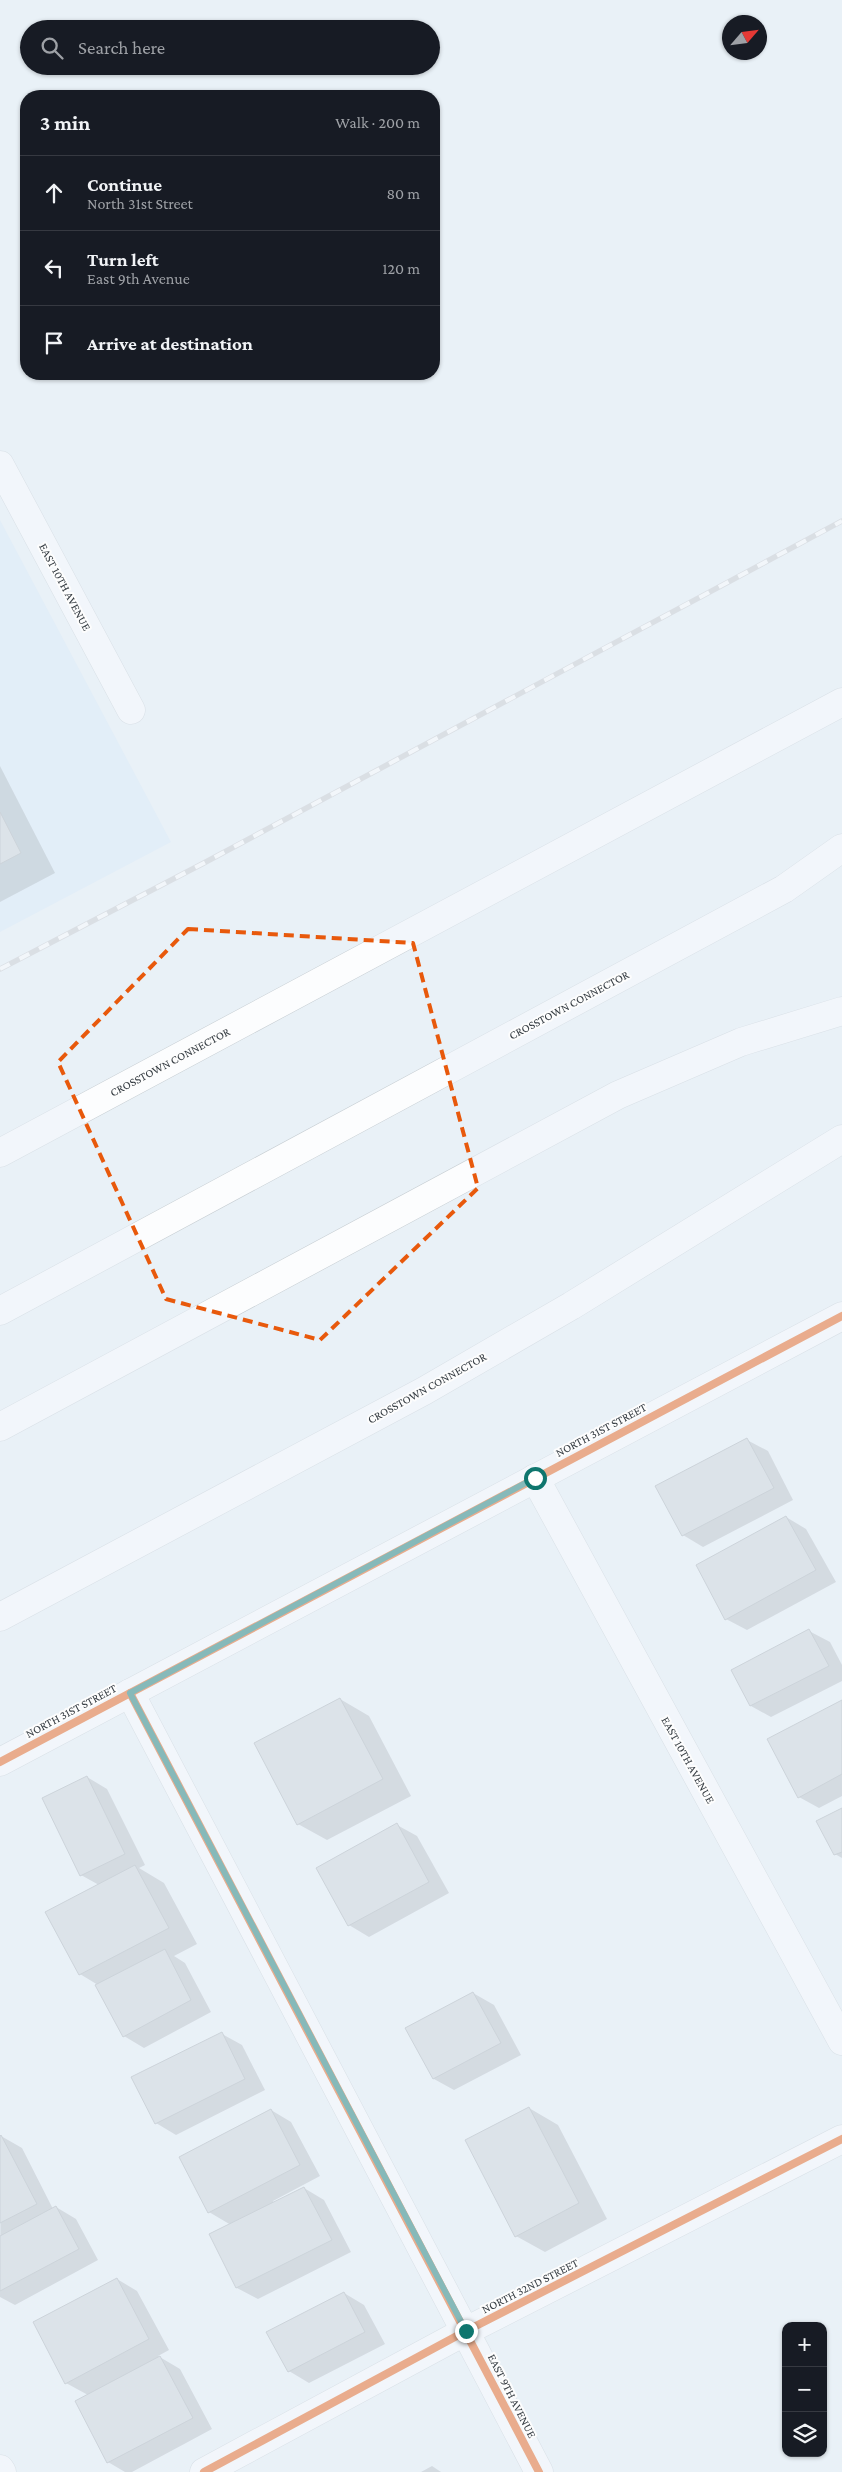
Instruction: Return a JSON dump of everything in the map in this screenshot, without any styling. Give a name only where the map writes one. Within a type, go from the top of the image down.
[{"type":"main road","name":"EAST 10TH AVENUE","points":[[0,464],[131,710]]},
{"type":"main road","name":"CROSSTOWN CONNECTOR","points":[[0,1153],[842,702]]},
{"type":"main road","name":"CROSSTOWN CONNECTOR","points":[[0,1311],[784,889],[842,848]]},
{"type":"main road","points":[[0,1427],[618,1095],[679,1066],[741,1042],[842,1011]]},
{"type":"main road","name":"CROSSTOWN CONNECTOR","points":[[0,1618],[424,1391],[579,1302],[842,1139]]},
{"type":"main road","name":"NORTH 31ST STREET","points":[[0,1762],[842,1316]]},
{"type":"main road","name":"EAST 10TH AVENUE","points":[[535,1478],[842,2041]]},
{"type":"main road","name":"EAST 9TH AVENUE","points":[[130,1693],[539,2472]]},
{"type":"main road","name":"NORTH 32ND STREET","points":[[204,2472],[466,2331],[842,2139]]},
{"type":"highlighted area","points":[[188,929],[413,943],[478,1188],[320,1340],[166,1299],[58,1062]]},
{"type":"shaded area","points":[[0,520],[171,842],[0,932]]},
{"type":"building","points":[[0,812],[21,853],[0,864]]},
{"type":"building","points":[[747,1438],[774,1488],[682,1536],[655,1486]]},
{"type":"building","points":[[786,1516],[816,1570],[725,1620],[696,1565]]},
{"type":"building","points":[[809,1629],[829,1666],[750,1706],[731,1670]]},
{"type":"building","points":[[340,1698],[383,1779],[297,1825],[254,1743]]},
{"type":"building","points":[[842,1700],[842,1774],[798,1798],[767,1739]]},
{"type":"building","points":[[87,1776],[125,1854],[80,1876],[42,1798]]},
{"type":"building","points":[[842,1808],[842,1852],[834,1855],[816,1821]]},
{"type":"building","points":[[397,1823],[429,1882],[348,1926],[316,1868]]},
{"type":"building","points":[[135,1865],[169,1928],[79,1975],[45,1912]]},
{"type":"building","points":[[165,1949],[191,2000],[123,2037],[95,1985]]},
{"type":"building","points":[[473,1992],[501,2043],[433,2079],[405,2028]]},
{"type":"building","points":[[222,2032],[245,2079],[155,2124],[131,2077]]},
{"type":"building","points":[[529,2107],[579,2203],[515,2237],[465,2140]]},
{"type":"building","points":[[271,2109],[300,2165],[208,2213],[179,2157]]},
{"type":"building","points":[[0,2136],[37,2204],[0,2223]]},
{"type":"building","points":[[304,2187],[332,2240],[236,2288],[209,2234]]},
{"type":"building","points":[[56,2206],[79,2249],[0,2291],[0,2236]]},
{"type":"building","points":[[117,2278],[149,2339],[65,2384],[33,2322]]},
{"type":"building","points":[[344,2292],[365,2332],[288,2372],[266,2332]]},
{"type":"building","points":[[160,2356],[193,2418],[107,2463],[75,2401]]},
{"type":"railway","points":[[0,969],[202,864],[842,521]]},
{"type":"cycle path","points":[[0,1762],[842,1316]]},
{"type":"cycle path","points":[[130,1693],[539,2472]]},
{"type":"cycle path","points":[[204,2472],[466,2331],[842,2139]]},
{"type":"route","points":[[466,2331],[130,1693],[535,1478]]}]
